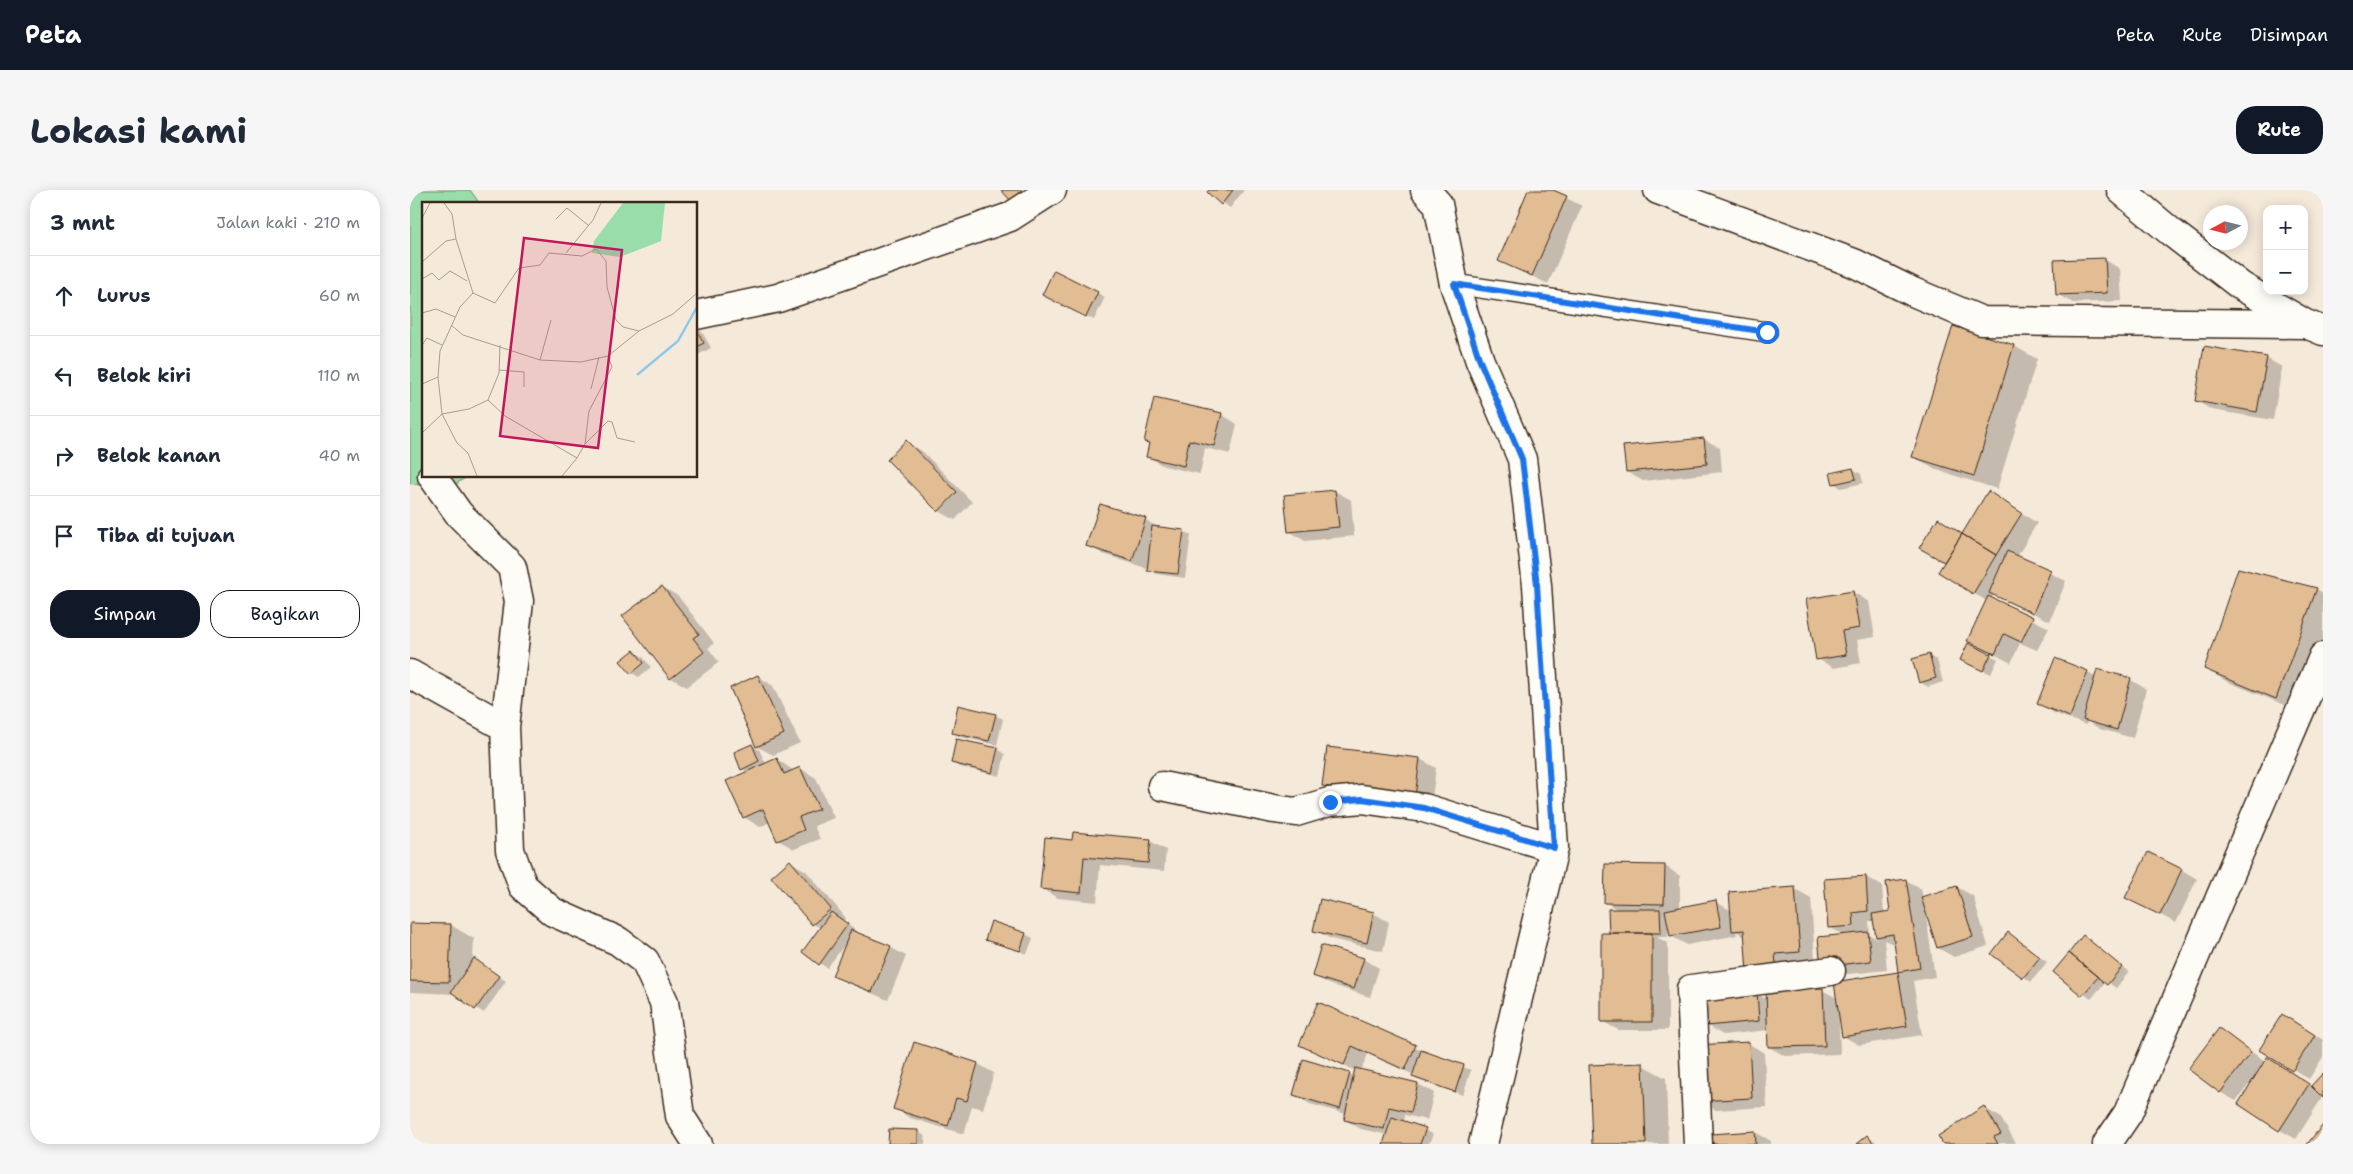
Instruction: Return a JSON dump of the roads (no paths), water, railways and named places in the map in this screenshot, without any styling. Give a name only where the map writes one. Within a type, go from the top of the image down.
[{"type":"street","points":[[698,315],[778,298],[1010,217],[1052,190]]},
{"type":"street","points":[[1658,190],[1854,262],[1913,292],[1982,321],[2314,328]]},
{"type":"street","points":[[2121,190],[2171,232],[2241,286],[2314,328]]},
{"type":"street","points":[[1440,195],[1454,284],[1480,361],[1522,459],[1537,585],[1554,848],[1483,1144]]},
{"type":"street","points":[[433,478],[459,514],[512,567],[519,601],[505,727],[510,850],[523,886],[553,912],[618,941],[645,961],[664,1002],[680,1116],[698,1144]]},
{"type":"street","points":[[2107,1144],[2128,1113],[2323,657]]},
{"type":"street","points":[[410,674],[505,727]]},
{"type":"street","points":[[1162,786],[1296,812],[1330,802],[1362,799],[1424,808],[1554,848]]},
{"type":"street","points":[[1698,1144],[1691,989],[1831,971]]},
{"type":"lane","points":[[1454,284],[1767,332]]}]
